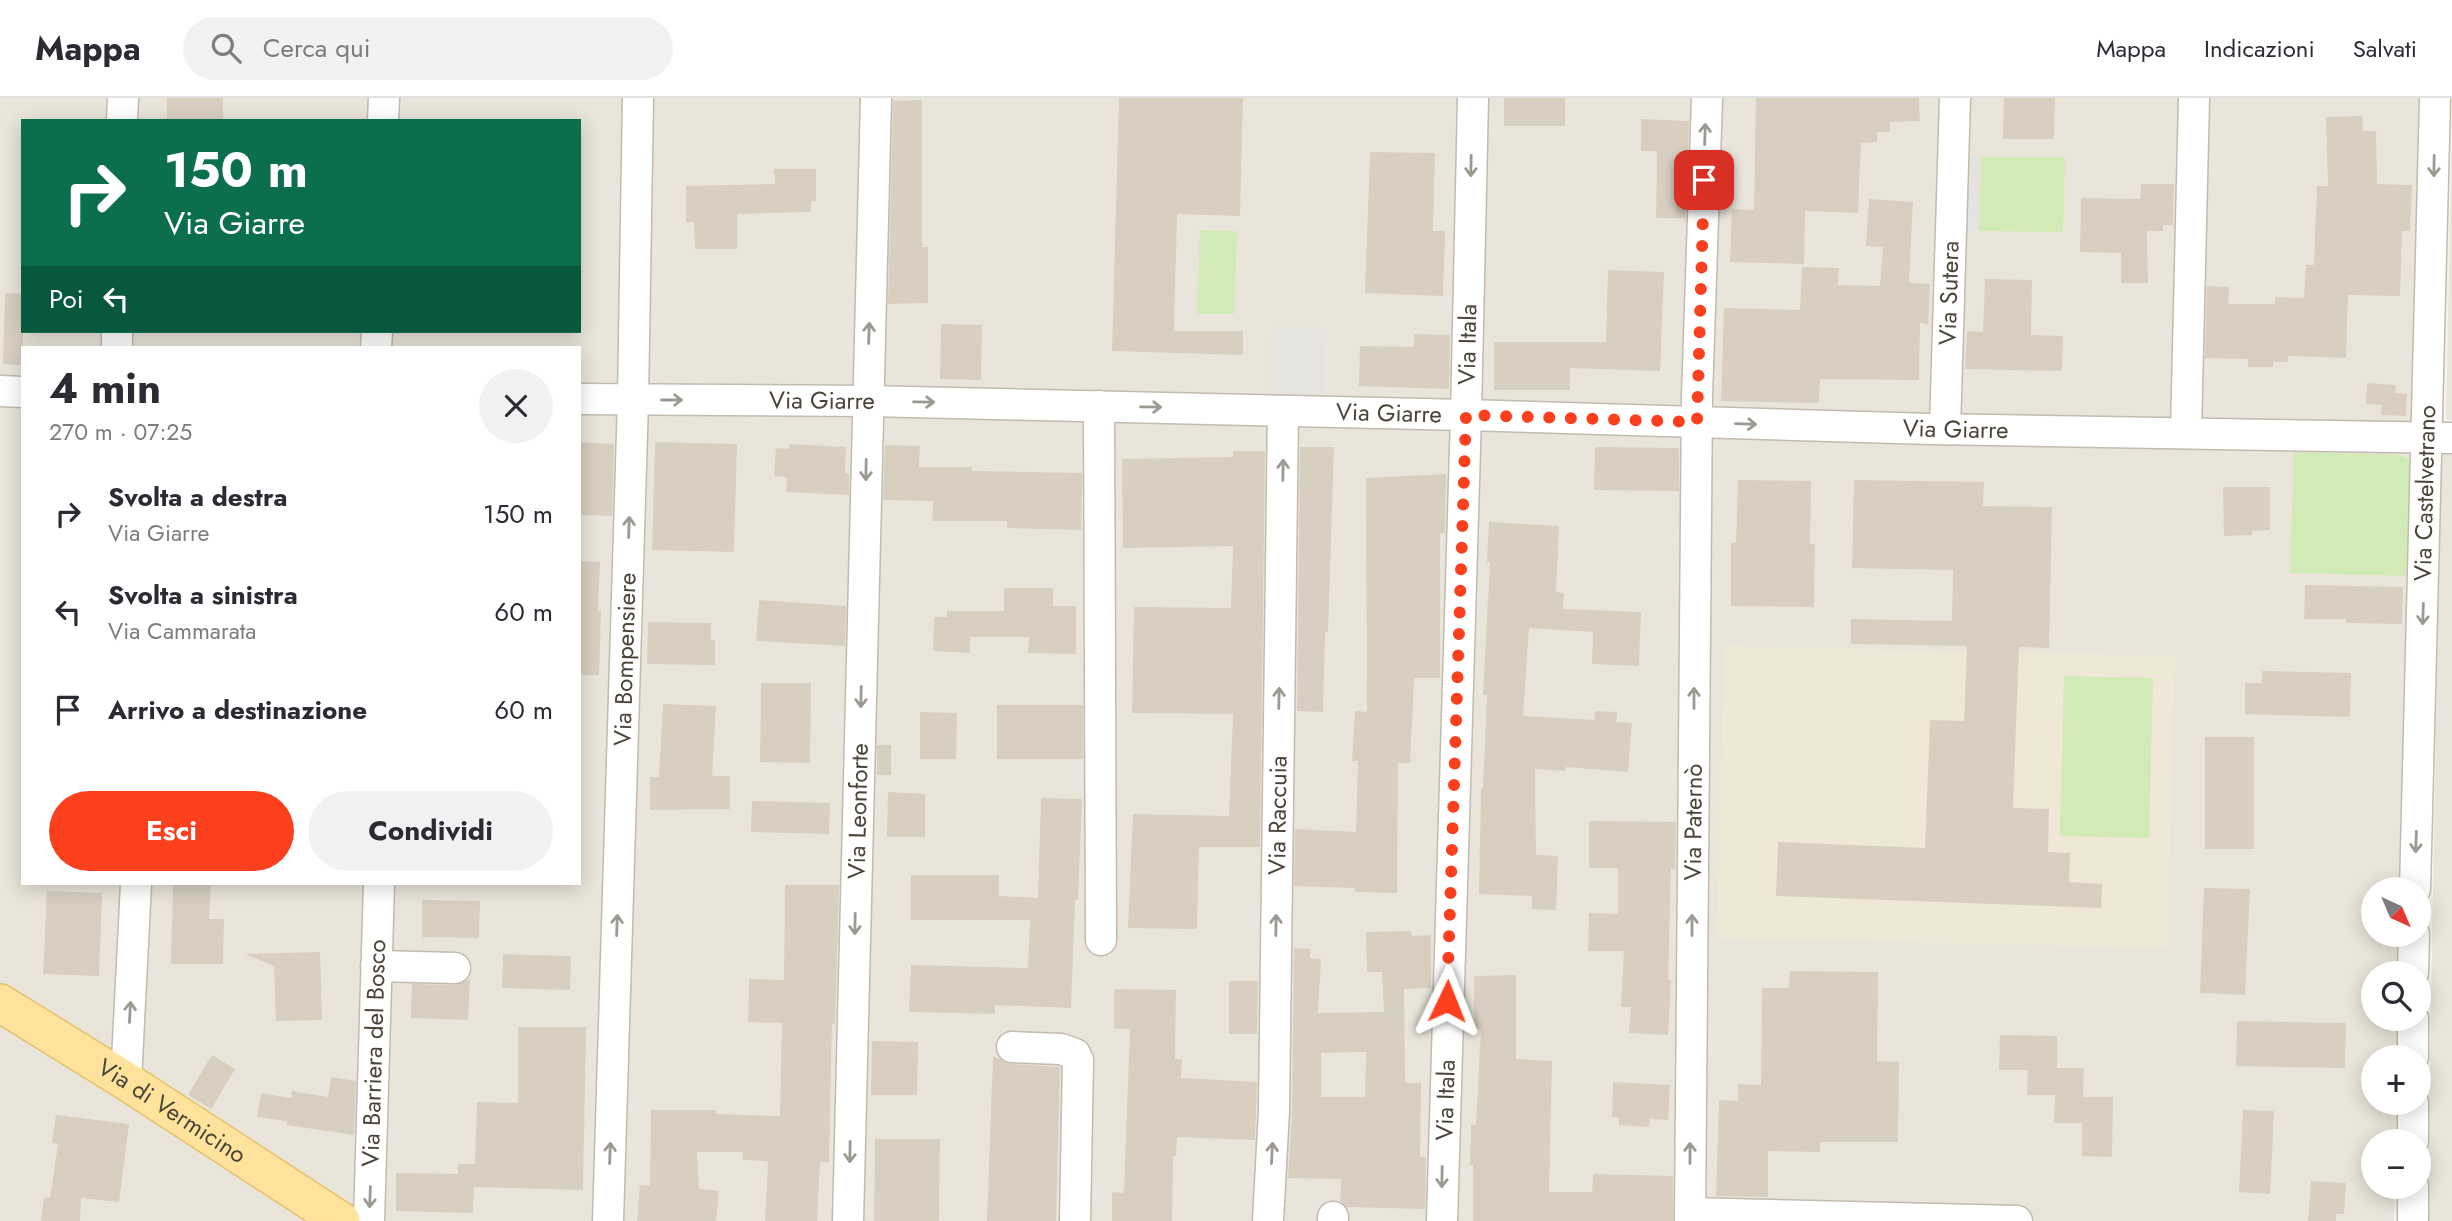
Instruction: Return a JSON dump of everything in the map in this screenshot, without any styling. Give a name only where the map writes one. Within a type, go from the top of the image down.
[{"type":"main road","name":"Via di Vermicino","points":[[0,1003],[126,1081],[341,1221]]},
{"type":"street","points":[[122,119],[123,98]]},
{"type":"street","points":[[383,119],[384,98]]},
{"type":"street","name":"Via Bompensiere","points":[[608,1221],[633,400],[638,98]]},
{"type":"street","name":"Via Leonforte","points":[[848,1221],[876,98]]},
{"type":"street","name":"Via Itala","points":[[1442,1221],[1473,98]]},
{"type":"street","name":"Via Paternò","points":[[1690,1217],[1697,422],[1707,98]]},
{"type":"street","points":[[1938,98],[1938,429]]},
{"type":"street","name":"Via Sutera","points":[[1938,429],[1955,98]]},
{"type":"street","points":[[2186,433],[2194,98]]},
{"type":"street","name":"Via Castelvetrano","points":[[2416,877],[2440,438],[2442,210],[2435,98]]},
{"type":"street","points":[[0,391],[21,392]]},
{"type":"street","name":"Via Giarre","points":[[581,399],[868,401],[1938,429],[2440,438]]},
{"type":"street","points":[[1099,406],[1101,940]]},
{"type":"street","name":"Via Raccuia","points":[[1268,1221],[1274,1111],[1283,411]]},
{"type":"street","points":[[126,1081],[136,885]]},
{"type":"street","name":"Via Barriera del Bosco","points":[[369,1221],[379,885]]},
{"type":"street","points":[[376,966],[455,968]]},
{"type":"street","points":[[1012,1047],[1061,1049],[1075,1054],[1078,1060],[1075,1221]]},
{"type":"street","points":[[2413,1199],[2413,1221]]},
{"type":"street","points":[[1690,1217],[2017,1221]]},
{"type":"shaded area","points":[[0,98],[860,98],[855,388],[581,387],[581,346],[21,346],[21,381],[0,380]]},
{"type":"shaded area","points":[[890,98],[1693,98],[1685,411],[881,389]]},
{"type":"shaded area","points":[[1715,98],[2423,98],[2403,877],[2361,877],[2361,947],[2401,947],[2400,961],[2361,961],[2361,1031],[2399,1031],[2398,1045],[2361,1045],[2361,1115],[2397,1115],[2396,1129],[2361,1129],[2361,1199],[2395,1199],[2394,1221],[1699,1221]]},
{"type":"shaded area","points":[[2452,126],[2452,420],[2446,419]]},
{"type":"shaded area","points":[[1962,157],[1981,157],[1979,231],[1960,231]]},
{"type":"shaded area","points":[[1272,327],[1326,328],[1325,404],[1271,404]]},
{"type":"shaded area","points":[[0,404],[21,404],[21,885],[581,885],[581,412],[617,412],[596,1221],[366,1221],[0,986]]},
{"type":"shaded area","points":[[644,412],[887,415],[1684,435],[1677,1221],[619,1221]]},
{"type":"shaded area","points":[[2441,451],[2452,451],[2452,1221],[2427,1221],[2427,1199],[2431,1199],[2431,1129],[2429,1129]]},
{"type":"shaded area","points":[[1724,646],[2175,656],[2167,948],[1717,938]]},
{"type":"shaded area","points":[[0,1023],[121,1095],[305,1221],[0,1221]]},
{"type":"green space","points":[[1981,157],[2065,157],[2063,232],[1979,231]]},
{"type":"green space","points":[[1200,230],[1237,231],[1234,314],[1197,314]]},
{"type":"green space","points":[[2294,452],[2399,455],[2410,459],[2413,466],[2412,576],[2290,573]]},
{"type":"green space","points":[[2064,676],[2153,678],[2149,838],[2060,836]]},
{"type":"building","points":[[167,98],[223,98],[223,119],[167,119]]},
{"type":"building","points":[[1119,98],[1243,98],[1240,216],[1177,214],[1174,331],[1243,331],[1243,355],[1112,351]]},
{"type":"building","points":[[1504,98],[1565,98],[1565,126],[1504,126]]},
{"type":"building","points":[[1756,98],[1919,98],[1920,121],[1890,122],[1890,132],[1877,132],[1877,142],[1861,143],[1858,213],[1805,211],[1804,264],[1730,262],[1732,209],[1754,210]]},
{"type":"building","points":[[2004,98],[2055,98],[2054,139],[2003,139]]},
{"type":"building","points":[[922,100],[922,247],[928,247],[928,303],[888,304],[893,101]]},
{"type":"building","points":[[2362,116],[2363,131],[2376,131],[2377,184],[2412,185],[2410,231],[2402,231],[2400,296],[2348,295],[2346,358],[2288,356],[2288,362],[2273,362],[2273,367],[2248,367],[2248,359],[2205,358],[2207,286],[2229,287],[2228,304],[2275,304],[2275,297],[2304,298],[2306,265],[2314,265],[2317,186],[2328,186],[2326,117]]},
{"type":"building","points":[[1641,119],[1689,121],[1685,218],[1656,218],[1657,151],[1641,151]]},
{"type":"building","points":[[1370,152],[1435,153],[1433,231],[1445,231],[1443,296],[1365,293]]},
{"type":"building","points":[[774,169],[816,169],[816,201],[811,201],[811,212],[737,214],[737,249],[695,249],[694,222],[686,222],[686,186],[775,184]]},
{"type":"building","points":[[2141,184],[2174,184],[2173,225],[2163,225],[2163,231],[2147,231],[2148,283],[2121,283],[2121,253],[2080,252],[2081,198],[2140,199]]},
{"type":"building","points":[[1869,199],[1913,202],[1909,283],[1930,284],[1928,324],[1920,323],[1919,380],[1820,379],[1819,403],[1721,401],[1724,308],[1800,310],[1802,267],[1839,268],[1838,285],[1880,286],[1883,247],[1866,246]]},
{"type":"building","points":[[1608,270],[1664,272],[1660,371],[1570,368],[1570,390],[1494,390],[1494,342],[1606,342]]},
{"type":"building","points":[[1985,279],[2032,280],[2031,335],[2063,336],[2062,371],[1965,369],[1967,331],[1983,332]]},
{"type":"building","points":[[5,293],[21,294],[21,365],[3,364]]},
{"type":"building","points":[[941,324],[982,325],[981,380],[940,379]]},
{"type":"building","points":[[1414,334],[1450,335],[1449,389],[1359,386],[1360,346],[1414,347]]},
{"type":"building","points":[[2367,383],[2396,385],[2395,393],[2407,394],[2406,416],[2381,415],[2382,405],[2366,404]]},
{"type":"building","points":[[581,442],[614,444],[612,516],[581,515]]},
{"type":"building","points":[[655,442],[737,444],[734,552],[652,550]]},
{"type":"building","points":[[789,444],[846,447],[845,473],[849,474],[849,495],[786,492],[787,477],[774,476],[776,448],[789,449]]},
{"type":"building","points":[[885,445],[920,446],[919,467],[1082,473],[1081,530],[1007,528],[1007,521],[932,521],[933,501],[883,500]]},
{"type":"building","points":[[1300,447],[1334,447],[1323,712],[1297,711]]},
{"type":"building","points":[[1595,447],[1679,448],[1679,491],[1594,490]]},
{"type":"building","points":[[1233,451],[1265,451],[1260,847],[1199,847],[1197,929],[1128,928],[1133,814],[1229,816],[1233,714],[1132,713],[1134,607],[1231,608],[1233,546],[1123,548],[1122,459],[1233,457]]},
{"type":"building","points":[[1446,474],[1445,533],[1440,533],[1440,678],[1414,678],[1410,763],[1398,763],[1397,893],[1355,892],[1355,888],[1294,886],[1295,829],[1356,832],[1358,761],[1352,761],[1355,711],[1367,712],[1366,478]]},
{"type":"building","points":[[1738,480],[1811,481],[1810,544],[1815,544],[1814,607],[1731,606],[1731,543],[1736,543]]},
{"type":"building","points":[[1854,480],[1984,482],[1983,506],[2052,507],[2049,648],[2019,647],[2013,808],[2049,809],[2048,852],[2070,853],[2069,882],[2102,884],[2101,908],[1776,896],[1778,842],[1925,848],[1930,720],[1964,721],[1967,646],[1851,644],[1851,619],[1952,621],[1953,570],[1852,568]]},
{"type":"building","points":[[2223,487],[2270,487],[2270,530],[2252,531],[2252,535],[2224,536]]},
{"type":"building","points":[[1489,522],[1559,526],[1556,592],[1564,593],[1563,609],[1641,612],[1639,666],[1592,664],[1593,632],[1529,628],[1523,716],[1594,720],[1595,711],[1617,712],[1616,722],[1632,723],[1628,772],[1566,767],[1566,771],[1535,769],[1536,855],[1558,856],[1556,910],[1532,909],[1532,896],[1479,894],[1481,788],[1487,695],[1483,695],[1490,562],[1487,562]]},
{"type":"building","points":[[581,561],[600,562],[599,675],[581,675]]},
{"type":"building","points":[[2305,585],[2403,587],[2402,624],[2346,623],[2346,619],[2304,619]]},
{"type":"building","points":[[1004,588],[1053,588],[1053,606],[1076,606],[1076,654],[1028,653],[1029,637],[970,637],[970,653],[933,651],[934,617],[947,617],[947,611],[1004,611]]},
{"type":"building","points":[[759,600],[846,606],[845,646],[756,641]]},
{"type":"building","points":[[648,622],[711,623],[711,640],[715,640],[715,665],[647,664]]},
{"type":"building","points":[[2262,671],[2351,673],[2350,717],[2245,714],[2245,683],[2262,683]]},
{"type":"building","points":[[761,683],[811,683],[810,763],[760,762]]},
{"type":"building","points":[[663,704],[716,706],[712,776],[730,776],[730,809],[650,810],[650,777],[659,777]]},
{"type":"building","points":[[997,705],[1083,705],[1083,759],[997,759]]},
{"type":"building","points":[[920,712],[957,713],[956,759],[920,759]]},
{"type":"building","points":[[2205,737],[2254,737],[2254,849],[2205,849]]},
{"type":"building","points":[[877,745],[891,745],[891,775],[877,775]]},
{"type":"building","points":[[888,792],[925,794],[925,837],[887,837]]},
{"type":"building","points":[[1041,798],[1082,799],[1071,1008],[995,1005],[995,1014],[909,1012],[911,965],[1028,968],[1030,920],[911,920],[911,875],[999,875],[999,896],[1038,898]]},
{"type":"building","points":[[752,801],[830,803],[829,834],[751,832]]},
{"type":"building","points":[[1589,821],[1676,822],[1675,869],[1671,869],[1668,1035],[1629,1033],[1631,1007],[1621,1007],[1624,951],[1588,951],[1589,913],[1618,914],[1618,868],[1589,868]]},
{"type":"building","points":[[173,885],[211,885],[209,919],[224,919],[223,964],[171,964]]},
{"type":"building","points":[[785,885],[839,885],[829,1162],[820,1162],[817,1221],[765,1221],[768,1161],[743,1160],[743,1152],[697,1152],[699,1189],[719,1191],[716,1221],[637,1221],[640,1185],[650,1186],[651,1110],[716,1110],[716,1114],[780,1116],[782,1023],[748,1022],[749,979],[784,980]]},
{"type":"building","points":[[2204,888],[2250,889],[2245,995],[2200,993]]},
{"type":"building","points":[[47,891],[102,893],[99,976],[43,974]]},
{"type":"building","points":[[422,900],[480,901],[479,938],[422,937]]},
{"type":"building","points":[[1411,931],[1412,936],[1431,935],[1431,988],[1404,989],[1405,1083],[1421,1083],[1420,1157],[1426,1157],[1425,1209],[1347,1207],[1340,1201],[1341,1179],[1288,1178],[1292,1110],[1294,948],[1310,949],[1310,958],[1321,959],[1318,1013],[1384,1012],[1382,972],[1367,972],[1366,932]],"holes":[[[1366,1052],[1365,1097],[1321,1097],[1321,1053]]]},
{"type":"building","points":[[320,952],[322,1020],[276,1021],[274,966],[245,954]]},
{"type":"building","points":[[503,954],[571,956],[570,990],[502,988]]},
{"type":"building","points":[[1790,971],[1878,972],[1877,1061],[1899,1062],[1898,1142],[1820,1142],[1820,1152],[1768,1151],[1768,1197],[1716,1196],[1719,1100],[1738,1101],[1738,1084],[1761,1085],[1762,988],[1789,988]]},
{"type":"building","points":[[1516,975],[1516,1059],[1552,1061],[1549,1192],[1592,1192],[1593,1174],[1673,1176],[1673,1221],[1473,1221],[1471,1125],[1476,1125],[1481,1029],[1474,1029],[1474,976]]},
{"type":"building","points":[[470,979],[468,1020],[411,1018],[412,984],[455,985]]},
{"type":"building","points":[[1229,981],[1258,981],[1257,1034],[1229,1034]]},
{"type":"building","points":[[1114,989],[1176,990],[1175,1059],[1182,1059],[1181,1078],[1257,1082],[1255,1140],[1177,1137],[1176,1156],[1173,1156],[1172,1221],[1112,1221],[1112,1192],[1123,1193],[1124,1188],[1130,1029],[1114,1029]]},
{"type":"building","points":[[2237,1021],[2346,1023],[2345,1068],[2236,1066]]},
{"type":"building","points":[[518,1027],[586,1027],[583,1190],[474,1187],[473,1213],[396,1211],[396,1173],[458,1174],[458,1164],[475,1164],[477,1102],[518,1103]]},
{"type":"building","points":[[2000,1035],[2057,1036],[2057,1068],[2084,1068],[2083,1097],[2113,1097],[2112,1157],[2082,1156],[2082,1123],[2054,1123],[2055,1095],[2027,1095],[2028,1070],[1999,1070]]},
{"type":"building","points":[[872,1041],[918,1042],[917,1095],[871,1095]]},
{"type":"building","points":[[212,1055],[235,1069],[211,1109],[188,1095]]},
{"type":"building","points":[[993,1056],[1011,1064],[1060,1067],[1056,1221],[987,1221]]},
{"type":"building","points":[[331,1077],[356,1081],[354,1135],[287,1125],[287,1121],[257,1117],[261,1093],[291,1098],[292,1091],[328,1097]]},
{"type":"building","points":[[1613,1082],[1670,1085],[1668,1120],[1650,1119],[1649,1127],[1619,1125],[1619,1117],[1612,1117]]},
{"type":"building","points":[[2243,1110],[2274,1111],[2270,1194],[2239,1192]]},
{"type":"building","points":[[56,1115],[129,1124],[119,1202],[81,1198],[80,1221],[41,1221],[44,1198],[50,1198],[58,1144],[52,1143]]},
{"type":"building","points":[[875,1139],[940,1139],[939,1221],[874,1221]]},
{"type":"building","points":[[2311,1181],[2346,1183],[2344,1214],[2336,1214],[2336,1221],[2308,1221]]},
{"type":"route","points":[[1447,1001],[1466,415],[1697,422],[1704,180]]}]
